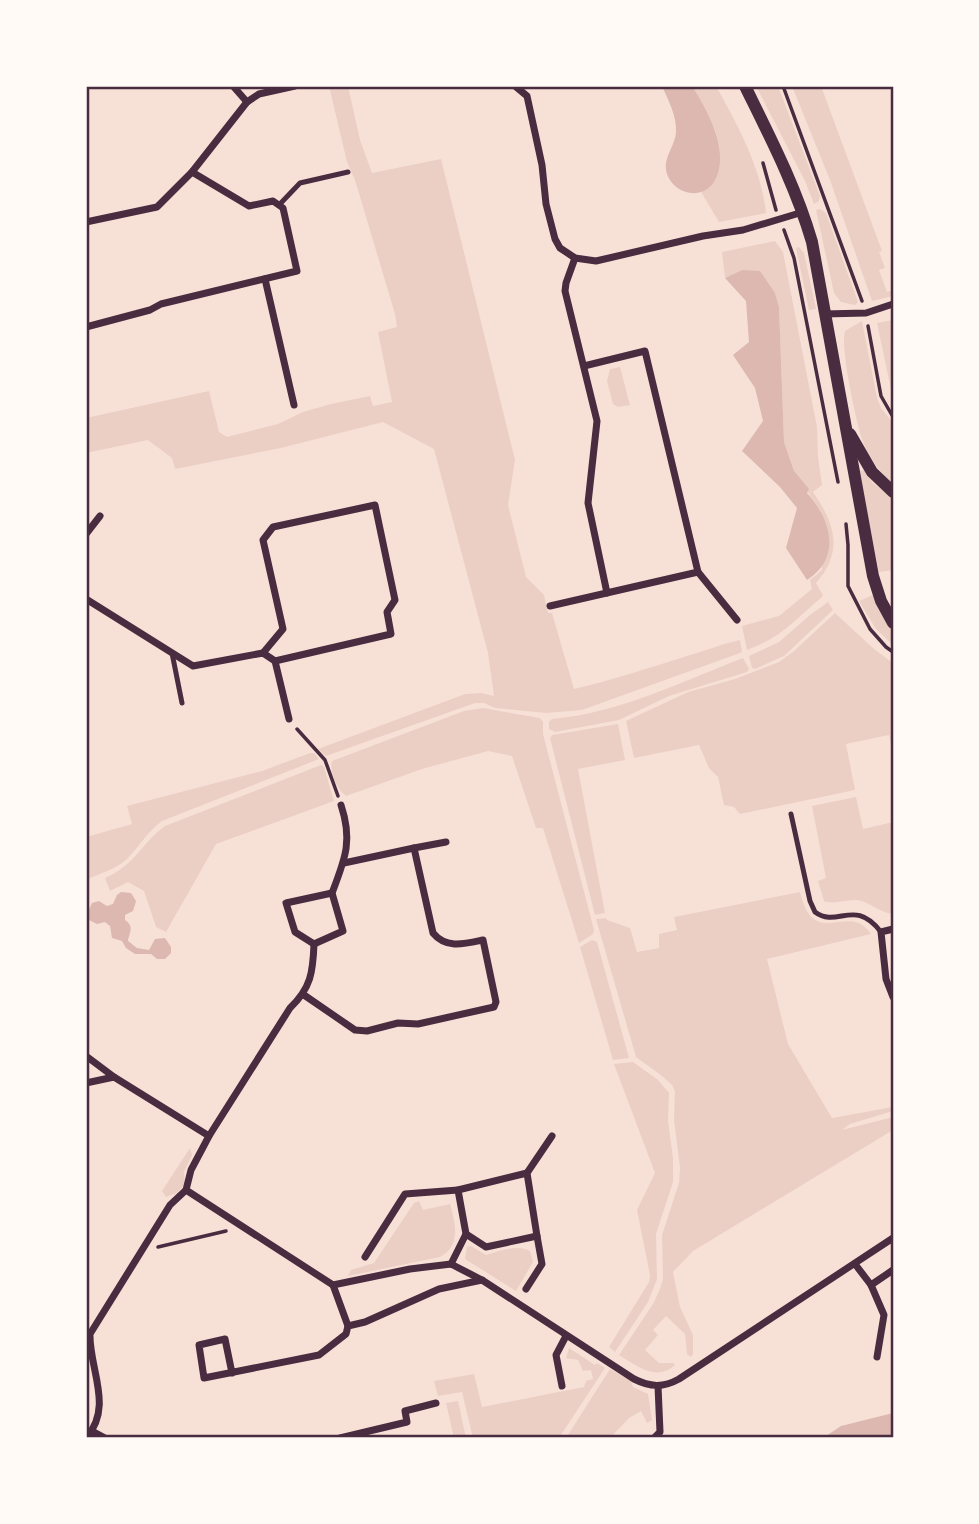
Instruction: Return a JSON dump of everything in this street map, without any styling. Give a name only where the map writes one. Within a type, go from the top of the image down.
[{"type":"street","points":[[233,86],[247,102]]},
{"type":"street","points":[[86,222],[157,207],[192,172],[247,102],[259,94],[295,86]]},
{"type":"street","points":[[515,86],[527,96],[542,165],[546,204],[555,239],[566,253],[575,258],[596,261],[703,236],[743,230],[803,211]]},
{"type":"street","points":[[745,86],[803,211],[812,242],[873,576],[881,601],[893,623]]},
{"type":"street","points":[[86,327],[150,310],[161,304],[297,271],[283,208],[273,201],[249,206],[192,172]]},
{"type":"street","points":[[575,258],[565,291],[597,421],[588,503],[607,593]]},
{"type":"street","points":[[265,279],[294,405]]},
{"type":"street","points":[[824,314],[866,313],[893,304]]},
{"type":"street","points":[[584,366],[645,351],[698,572],[737,620]]},
{"type":"street","points":[[846,426],[872,472],[893,492]]},
{"type":"street","points":[[86,599],[193,666],[263,653],[283,629],[263,540],[272,527],[375,505],[395,600],[387,612],[391,634],[275,661]]},
{"type":"street","points":[[86,534],[100,516]]},
{"type":"street","points":[[550,606],[698,572]]},
{"type":"street","points":[[263,653],[275,661],[289,719]]},
{"type":"street","points":[[314,944],[344,931],[332,893],[349,842],[341,805]]},
{"type":"street","points":[[344,863],[446,842]]},
{"type":"street","points":[[304,995],[355,1030],[367,1031],[398,1023],[418,1024],[494,1007],[496,1002],[482,940],[458,945],[438,939],[433,933],[414,848]]},
{"type":"street","points":[[314,944],[295,932],[286,903],[332,893]]},
{"type":"street","points":[[893,929],[881,932],[886,979],[893,997]]},
{"type":"street","points":[[105,1438],[89,1434],[100,1403],[100,1390],[88,1333],[170,1205],[186,1190],[191,1170],[209,1136],[290,1008],[304,995],[313,965],[314,944]]},
{"type":"street","points":[[86,1056],[114,1077],[209,1136]]},
{"type":"street","points":[[86,1083],[114,1077]]},
{"type":"street","points":[[365,1257],[405,1194],[458,1189],[527,1173],[552,1136]]},
{"type":"street","points":[[526,1289],[542,1264],[527,1173]]},
{"type":"street","points":[[451,1264],[466,1234],[458,1189]]},
{"type":"street","points":[[186,1190],[333,1285],[348,1326],[346,1334],[319,1355],[232,1373],[204,1378],[199,1345],[225,1339],[232,1373]]},
{"type":"street","points":[[466,1234],[486,1247],[537,1236]]},
{"type":"street","points":[[333,1285],[410,1269],[451,1264],[482,1280],[634,1379],[643,1384],[658,1386],[679,1379],[893,1238]]},
{"type":"street","points":[[855,1264],[871,1285],[884,1315],[877,1357]]},
{"type":"street","points":[[871,1285],[893,1270]]},
{"type":"street","points":[[348,1326],[439,1289],[482,1280]]},
{"type":"street","points":[[562,1386],[556,1355],[566,1336]]},
{"type":"street","points":[[654,1438],[660,1432],[658,1386]]},
{"type":"street","points":[[340,1438],[407,1422],[405,1411],[436,1402]]},
{"type":"lane","points":[[279,205],[300,183],[348,172]]},
{"type":"lane","points":[[172,653],[183,703]]},
{"type":"lane","points":[[791,814],[810,901],[815,912],[828,918],[845,914],[860,915],[869,918],[881,932]]},
{"type":"path","points":[[783,86],[866,313],[881,396],[893,417]]},
{"type":"path","points":[[761,154],[779,219],[794,258],[840,493]]},
{"type":"path","points":[[845,518],[848,586],[870,629],[893,652]]},
{"type":"path","points":[[289,719],[325,761],[341,805]]},
{"type":"path","points":[[139,1252],[245,1227]]},
{"type":"shaded area","points":[[329,86],[348,86],[360,140],[372,173],[441,159],[515,460],[508,505],[526,577],[544,595],[548,613],[552,613],[574,689],[740,640],[742,652],[582,710],[546,713],[495,708],[484,703],[475,703],[326,756],[318,749],[465,694],[494,696],[488,653],[434,449],[383,422],[281,448],[175,469],[172,458],[148,440],[86,453],[86,418],[209,391],[219,432],[227,437],[278,424],[303,412],[331,404],[370,396],[373,406],[392,402],[378,332],[397,327],[395,314],[355,180],[347,162]]},
{"type":"shaded area","points":[[662,86],[692,86],[715,132],[719,145],[719,171],[714,182],[702,192],[688,193],[682,190],[670,181],[667,174],[666,163],[676,126],[672,108]]},
{"type":"shaded area","points":[[692,86],[716,86],[754,163],[766,213],[719,222],[701,192],[710,186],[719,170],[719,145],[710,119]]},
{"type":"shaded area","points":[[756,86],[778,86],[820,196],[819,201],[814,204],[805,181]]},
{"type":"shaded area","points":[[792,86],[821,86],[882,251],[879,252],[885,268],[879,270],[887,292],[893,290],[893,296],[872,301],[830,180]]},
{"type":"shaded area","points":[[820,209],[826,213],[858,302],[855,305],[841,302],[834,293],[816,210]]},
{"type":"shaded area","points":[[775,241],[783,252],[817,427],[822,485],[813,492],[831,526],[833,549],[825,571],[816,583],[823,595],[821,598],[779,633],[747,650],[742,626],[779,616],[812,589],[810,580],[822,570],[825,524],[820,510],[794,471],[784,442],[779,307],[775,293],[742,270],[725,278],[722,252]]},
{"type":"shaded area","points":[[799,247],[804,253],[816,309],[809,310],[796,248]]},
{"type":"shaded area","points":[[742,270],[760,271],[775,293],[779,307],[784,442],[794,471],[809,489],[807,493],[827,526],[829,550],[825,561],[807,580],[786,548],[797,508],[780,487],[742,451],[763,421],[755,388],[733,355],[749,342],[746,301],[725,278]]},
{"type":"shaded area","points":[[893,320],[893,399],[877,323]]},
{"type":"shaded area","points":[[862,321],[877,398],[893,423],[893,484],[875,463],[865,445],[849,384],[845,331]]},
{"type":"shaded area","points":[[620,367],[630,405],[618,407],[613,404],[607,381],[610,369]]},
{"type":"shaded area","points":[[864,470],[873,483],[893,498],[893,570],[879,572],[859,471]]},
{"type":"shaded area","points":[[873,595],[893,633],[893,645],[876,629],[859,601]]},
{"type":"shaded area","points":[[828,602],[833,610],[784,656],[752,668],[749,656],[779,642]]},
{"type":"shaded area","points":[[835,613],[893,663],[893,756],[889,735],[846,744],[855,790],[740,814],[734,807],[724,805],[718,777],[709,768],[699,745],[634,758],[626,721],[688,692],[735,679],[779,662]]},
{"type":"shaded area","points":[[743,658],[749,669],[747,672],[669,696],[619,720],[555,732],[549,729],[552,719],[577,716],[626,703]]},
{"type":"shaded area","points":[[483,708],[540,718],[543,722],[543,734],[594,930],[593,934],[579,943],[543,828],[536,828],[512,756],[488,751],[422,769],[346,796],[335,780],[332,761],[464,711]]},
{"type":"shaded area","points":[[618,724],[625,760],[578,769],[605,913],[595,915],[550,738],[552,735]]},
{"type":"shaded area","points":[[314,753],[319,759],[162,821],[123,863],[86,880],[86,837],[132,824],[127,806],[262,771]]},
{"type":"shaded area","points":[[321,765],[324,767],[334,801],[216,844],[166,932],[156,927],[144,891],[128,882],[110,891],[105,878],[131,860],[165,826]]},
{"type":"shaded area","points":[[856,797],[863,829],[893,822],[893,914],[857,900],[824,901],[818,881],[826,878],[812,806]]},
{"type":"shaded area","points":[[121,892],[131,893],[136,901],[133,911],[125,915],[131,928],[128,941],[137,948],[149,950],[155,939],[165,938],[171,947],[171,953],[165,959],[157,959],[151,954],[135,954],[126,948],[122,941],[112,938],[110,926],[105,922],[97,924],[89,920],[87,914],[92,903],[99,901],[107,906],[113,904]]},
{"type":"shaded area","points":[[800,892],[806,910],[814,919],[823,923],[853,922],[862,925],[871,934],[767,959],[788,1044],[832,1118],[893,1107],[893,1111],[850,1124],[842,1130],[893,1117],[893,1130],[693,1251],[673,1272],[680,1307],[693,1335],[693,1354],[691,1357],[687,1354],[685,1334],[666,1316],[653,1330],[658,1335],[645,1350],[659,1363],[675,1365],[661,1372],[647,1371],[619,1355],[653,1304],[663,1279],[662,1235],[679,1183],[680,1168],[674,1120],[675,1091],[662,1076],[636,1057],[596,919],[606,918],[630,928],[637,952],[659,948],[659,934],[677,930],[674,917]]},
{"type":"shaded area","points":[[592,940],[597,942],[629,1058],[613,1060],[580,947]]},
{"type":"shaded area","points":[[633,1062],[658,1080],[669,1093],[668,1121],[673,1182],[656,1234],[657,1279],[648,1302],[615,1352],[609,1347],[649,1282],[650,1275],[637,1210],[655,1173],[614,1064]]},
{"type":"shaded area","points":[[190,1148],[192,1155],[184,1172],[185,1184],[177,1193],[166,1197],[162,1191]]},
{"type":"shaded area","points":[[419,1201],[423,1210],[450,1204],[455,1233],[452,1246],[447,1252],[440,1257],[348,1276],[351,1270],[374,1263],[414,1203]]},
{"type":"shaded area","points":[[471,1246],[486,1255],[508,1249],[525,1249],[530,1251],[533,1262],[516,1291],[465,1259],[467,1247]]},
{"type":"shaded area","points":[[569,1348],[595,1365],[597,1363],[605,1368],[559,1438],[473,1438],[462,1392],[438,1396],[434,1381],[474,1374],[482,1407],[584,1387],[586,1381],[593,1379],[591,1370],[583,1371],[578,1360],[566,1358]]},
{"type":"shaded area","points":[[610,1369],[631,1381],[633,1387],[648,1394],[652,1420],[647,1423],[641,1411],[629,1418],[610,1438],[566,1438]]},
{"type":"shaded area","points":[[458,1401],[466,1438],[454,1438],[446,1403]]},
{"type":"shaded area","points":[[893,1413],[893,1438],[823,1438],[841,1426]]}]
